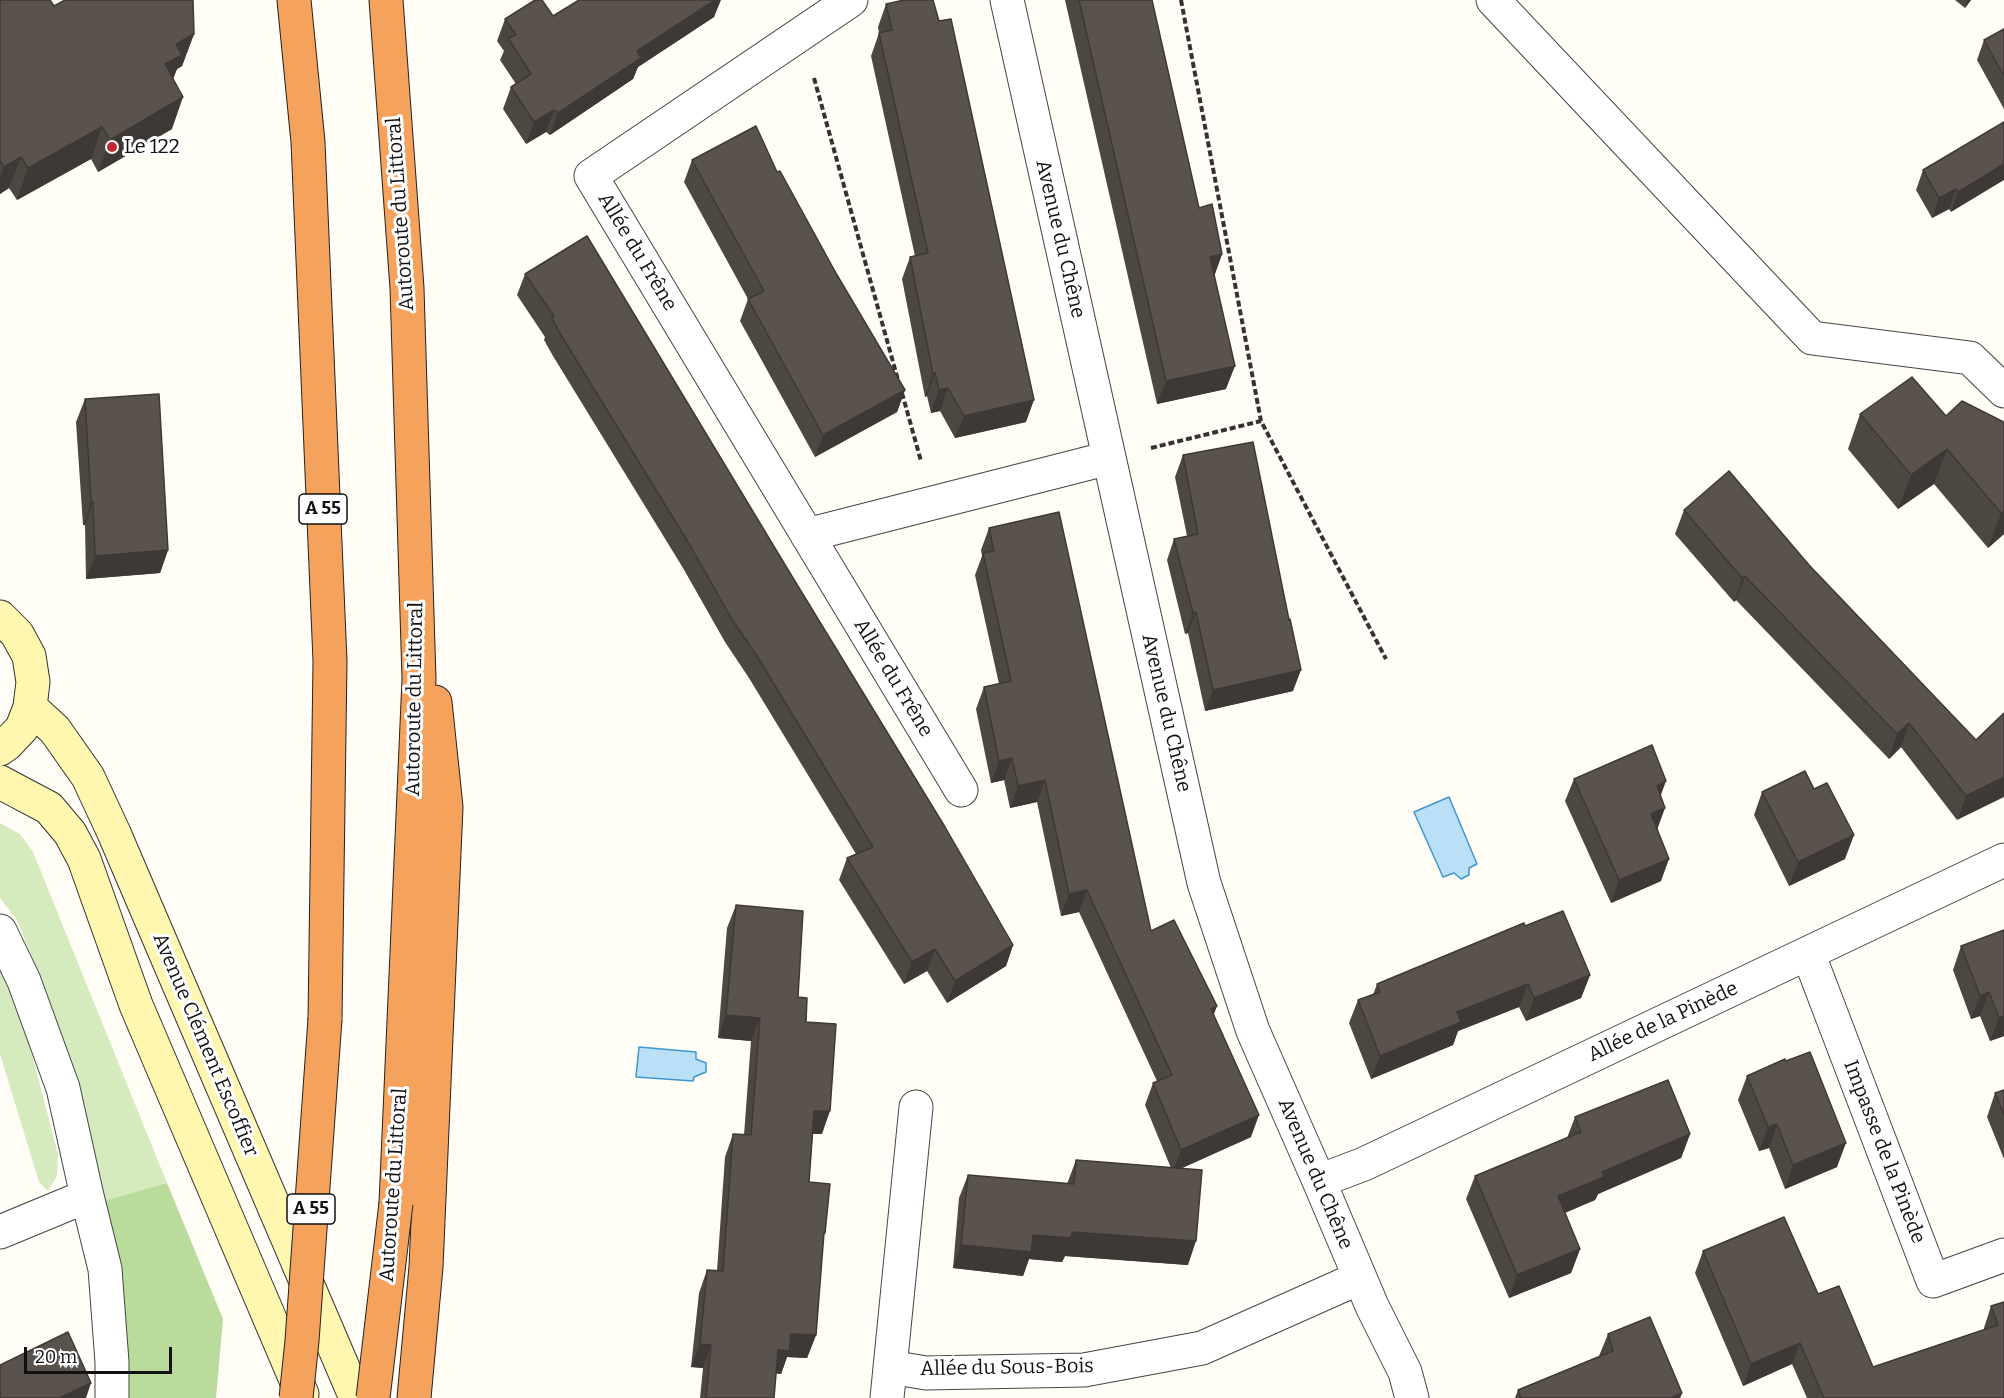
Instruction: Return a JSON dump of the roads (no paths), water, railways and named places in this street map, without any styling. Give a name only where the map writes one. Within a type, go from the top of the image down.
[{"type":"highway","name":"A 55","points":[[294,0],[308,142],[330,661],[325,1019],[296,1398]]},
{"type":"highway","name":"Autoroute du Littoral","points":[[373,1398],[396,1203],[419,679],[407,288],[386,0]]},
{"type":"highway","points":[[413,485],[446,807],[426,1267],[414,1398]]},
{"type":"main road","points":[[0,617],[17,634],[30,657],[33,682],[30,707],[22,728],[0,749]]},
{"type":"main road","name":"Avenue Clément Escoffier","points":[[30,707],[55,730],[88,777],[110,823],[356,1398]]},
{"type":"main road","points":[[0,782],[49,808],[70,833],[84,859],[136,1005],[304,1398]]},
{"type":"street","name":"Allée du Frêne","points":[[851,0],[591,176],[961,790]]},
{"type":"street","name":"Avenue du Chêne","points":[[1007,0],[1204,883],[1253,1031],[1319,1180],[1359,1278],[1405,1372],[1412,1398]]},
{"type":"street","points":[[1493,0],[1812,338],[1970,358],[2004,391]]},
{"type":"street","points":[[807,535],[1109,458]]},
{"type":"street","name":"Allée de la Pinède","points":[[1319,1180],[1365,1164],[2004,860]]},
{"type":"street","points":[[0,931],[24,981],[63,1088],[105,1269],[112,1362],[112,1398]]},
{"type":"street","name":"Impasse de la Pinède","points":[[1808,953],[1933,1281],[2004,1255]]},
{"type":"street","name":"Allée du Sous-Bois","points":[[916,1107],[889,1382],[926,1373],[1084,1370],[1202,1348],[1359,1278]]},
{"type":"street","points":[[0,1232],[87,1196]]},
{"type":"water","points":[[1449,797],[1477,864],[1469,868],[1469,875],[1461,879],[1454,873],[1443,877],[1414,812]]},
{"type":"water","points":[[639,1047],[696,1052],[696,1059],[706,1063],[706,1072],[694,1077],[693,1081],[636,1077]]},
{"type":"place","name":"Le 122","points":[[112,147]]}]
